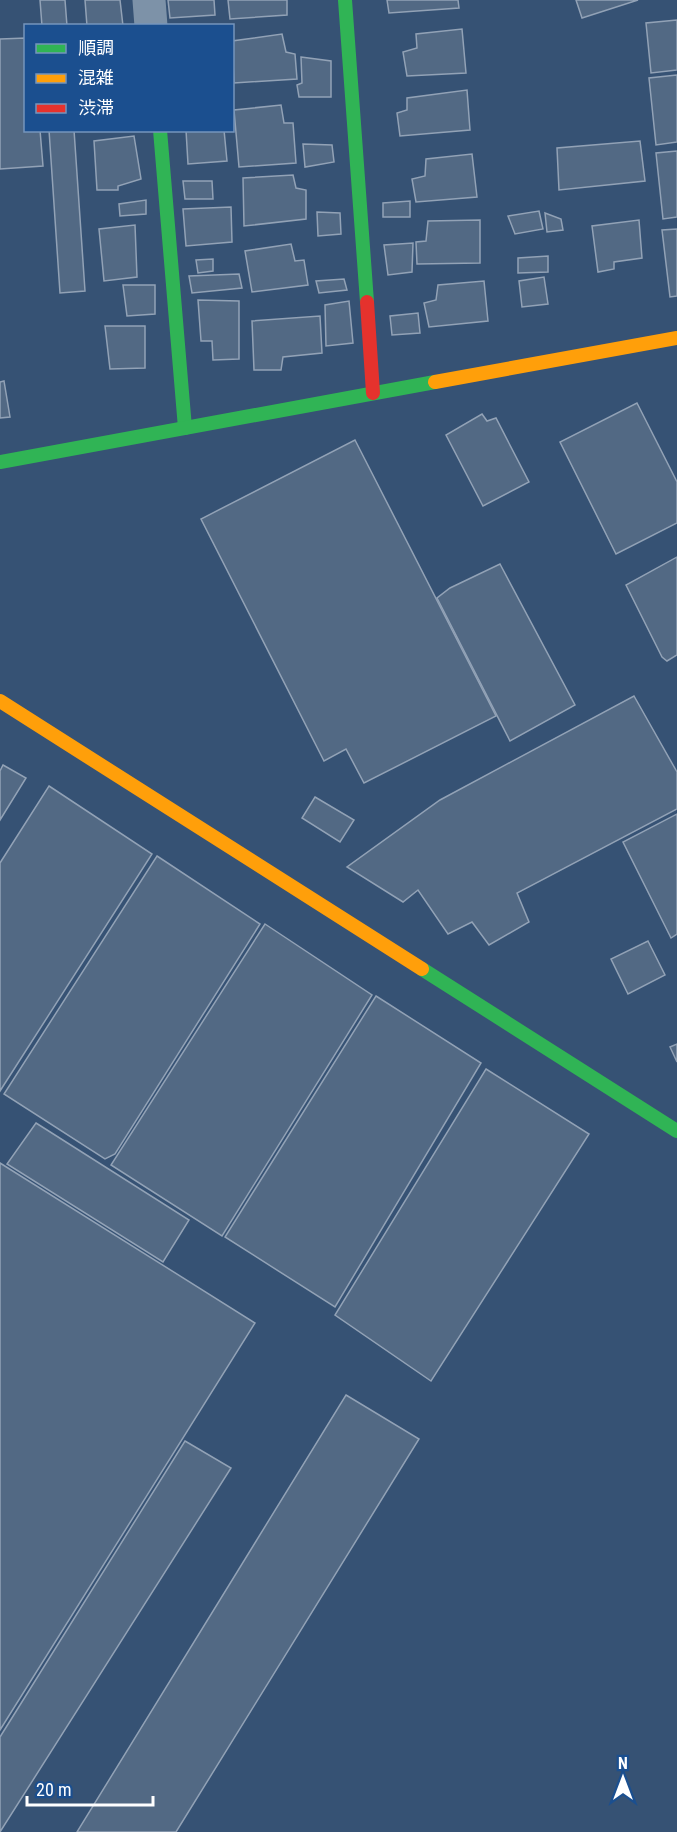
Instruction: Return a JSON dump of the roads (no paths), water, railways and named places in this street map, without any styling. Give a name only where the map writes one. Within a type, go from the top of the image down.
[{"type":"street","points":[[149,0],[151,24]]},
{"type":"street","points":[[345,0],[373,393]]},
{"type":"street","points":[[160,132],[184,428]]},
{"type":"street","points":[[0,462],[677,338]]},
{"type":"street","points":[[0,700],[677,1131]]}]
